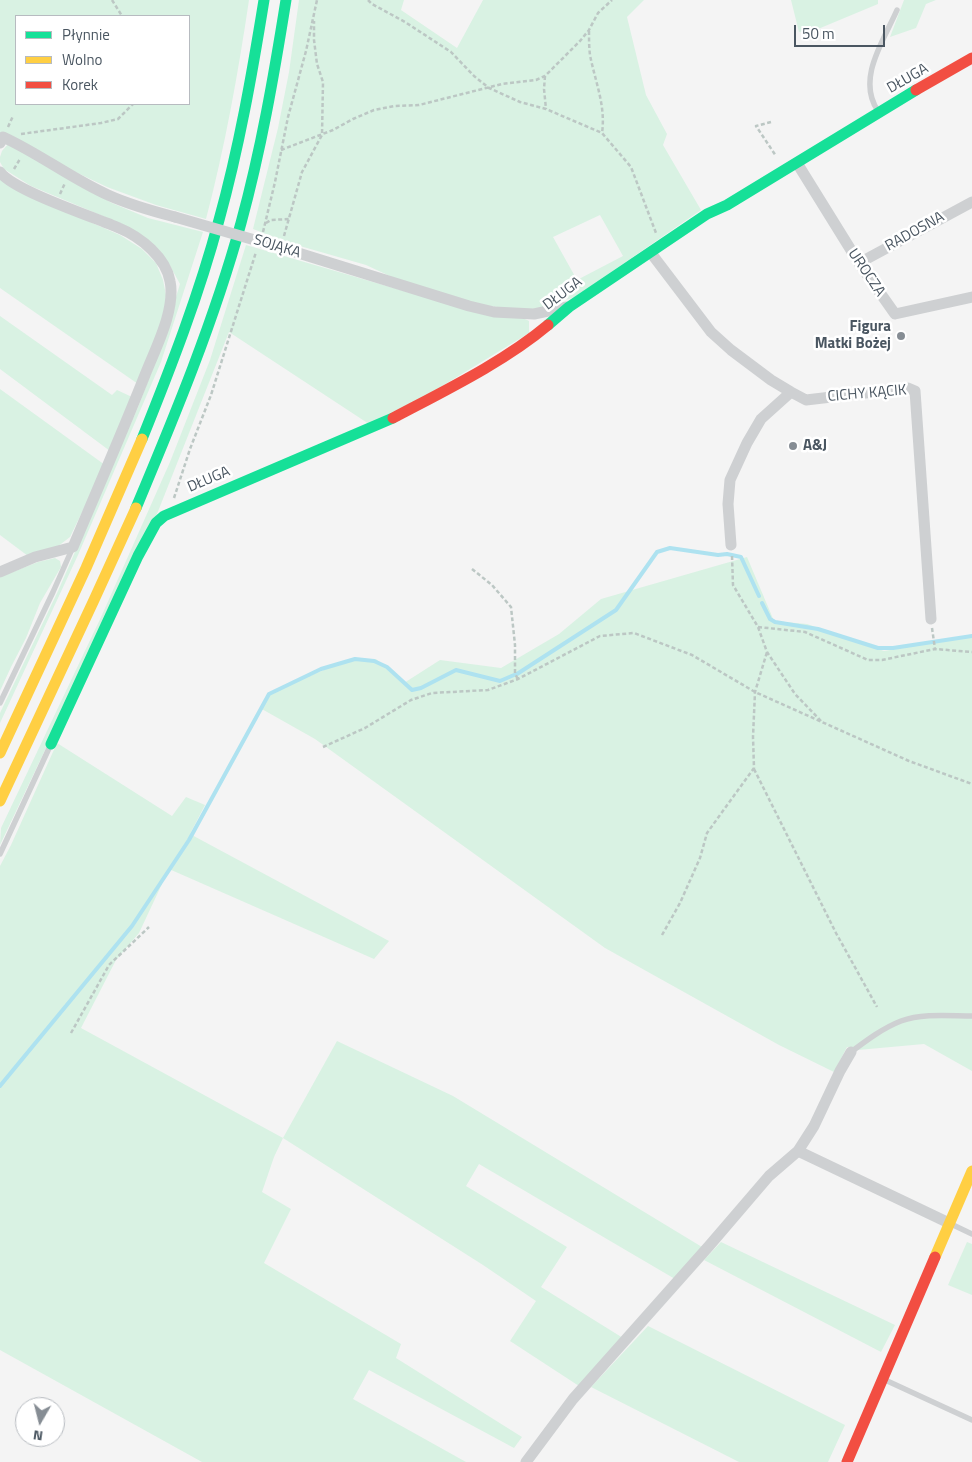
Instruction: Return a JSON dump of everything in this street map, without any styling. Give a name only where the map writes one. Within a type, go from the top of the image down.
[{"type":"main road","points":[[0,753],[108,522],[182,337],[215,237],[237,149],[264,0]]},
{"type":"main road","points":[[0,801],[127,530],[170,428],[202,343],[231,255],[246,201],[265,117],[286,0]]},
{"type":"main road","name":"DŁUGA","points":[[51,744],[138,556],[156,523],[174,511],[388,420],[465,380],[536,335],[569,307],[707,214],[727,205],[879,112],[972,58]]},
{"type":"main road","points":[[846,1462],[972,1172]]},
{"type":"street","name":"SOJĄKA","points":[[1,140],[33,153],[108,195],[133,205],[281,245],[469,306],[494,312],[534,314],[569,307]]},
{"type":"street","name":"UROCZA","points":[[797,163],[859,263],[895,314],[972,296]]},
{"type":"street","points":[[0,172],[14,183],[122,229],[150,248],[160,258],[166,268],[170,281],[171,295],[163,327],[122,434],[73,547],[35,557],[0,572]]},
{"type":"street","name":"RADOSNA","points":[[859,263],[972,202]]},
{"type":"street","name":"CICHY KĄCIK","points":[[656,250],[711,332],[738,356],[791,392],[806,400],[908,388],[915,391],[931,619]]},
{"type":"street","points":[[534,314],[536,335]]},
{"type":"street","points":[[731,545],[728,504],[730,480],[747,443],[761,419],[791,392]]},
{"type":"street","points":[[526,1462],[574,1399],[710,1246],[769,1176],[798,1151],[814,1126],[840,1071],[852,1052]]},
{"type":"street","points":[[798,1151],[949,1223]]},
{"type":"lane","points":[[879,112],[873,104],[869,80],[872,66],[897,10]]},
{"type":"lane","points":[[0,703],[73,547]]},
{"type":"lane","points":[[0,854],[51,744]]},
{"type":"lane","points":[[852,1052],[878,1032],[902,1020],[937,1016],[972,1016]]},
{"type":"lane","points":[[949,1223],[972,1234]]},
{"type":"lane","points":[[882,1379],[972,1420]]},
{"type":"path","points":[[112,0],[121,15]]},
{"type":"path","points":[[262,233],[317,0]]},
{"type":"path","points":[[368,0],[451,52],[489,88],[520,102],[546,109],[602,133],[631,167],[640,187],[644,204],[653,221],[656,250]]},
{"type":"path","points":[[282,150],[374,110],[394,106],[419,105],[502,84],[536,80],[545,76],[580,41],[589,30],[598,13],[612,0]]},
{"type":"path","points":[[281,245],[302,172],[322,134],[323,82],[317,64],[314,40],[314,14]]},
{"type":"path","points":[[589,30],[590,55],[599,88],[603,124],[602,133]]},
{"type":"path","points":[[545,76],[546,109]]},
{"type":"path","points":[[1,140],[52,128],[102,123],[118,119],[132,105]]},
{"type":"path","points":[[771,122],[756,126],[776,156]]},
{"type":"path","points":[[14,183],[12,174],[15,165],[19,160],[33,153]]},
{"type":"path","points":[[57,202],[70,175]]},
{"type":"path","points":[[265,224],[271,220],[289,219]]},
{"type":"path","points":[[174,511],[176,492],[211,395],[257,249]]},
{"type":"path","points":[[732,558],[734,585],[758,627],[768,652],[795,694],[822,722]]},
{"type":"path","points":[[472,569],[492,585],[511,607],[515,674],[518,679]]},
{"type":"path","points":[[758,627],[805,632],[868,660],[882,660],[935,649],[972,652]]},
{"type":"path","points":[[323,747],[365,728],[411,700],[432,692],[488,690],[518,679],[600,636],[634,633],[692,655],[755,692],[822,722],[933,770],[972,784]]},
{"type":"path","points":[[933,636],[935,649]]},
{"type":"path","points":[[768,652],[755,692],[754,768],[836,933],[876,1007]]},
{"type":"path","points":[[662,935],[680,903],[700,858],[707,833],[754,768]]},
{"type":"path","points":[[71,1034],[109,965],[149,927]]},
{"type":"green space","points":[[0,0],[249,0],[230,110],[206,219],[156,205],[107,187],[0,136]]},
{"type":"green space","points":[[299,0],[404,0],[401,10],[457,48],[483,0],[644,0],[627,17],[646,95],[667,134],[663,145],[701,210],[575,297],[534,310],[475,304],[394,278],[366,265],[293,244],[253,229],[278,128],[289,72]],"holes":[[[600,215],[623,256],[577,280],[553,237]]]},
{"type":"green space","points":[[791,0],[878,0],[878,4],[818,29],[799,32]]},
{"type":"green space","points":[[904,0],[936,0],[926,4],[916,28],[890,37]]},
{"type":"green space","points":[[8,144],[112,203],[148,218],[203,232],[161,362],[78,555],[0,723],[0,713],[58,591],[138,407],[157,358],[180,284],[169,264],[117,222],[31,186],[4,169],[0,162],[0,157]]},
{"type":"green space","points":[[0,179],[14,189],[120,235],[142,249],[156,263],[163,280],[166,295],[165,312],[138,384],[0,288]]},
{"type":"green space","points":[[246,245],[483,314],[523,318],[529,321],[529,333],[429,394],[369,424],[229,332],[157,514],[0,845],[1,828],[102,615],[170,462],[210,360]]},
{"type":"green space","points":[[0,316],[112,395],[117,390],[132,397],[110,451],[0,369]]},
{"type":"green space","points":[[0,389],[105,465],[70,537],[57,547],[28,556],[0,535]]},
{"type":"green space","points":[[747,557],[774,621],[807,624],[884,651],[972,636],[972,1071],[924,1044],[858,1050],[847,1047],[834,1072],[779,1045],[605,948],[315,739],[260,708],[268,693],[348,660],[376,659],[404,683],[440,660],[501,668],[559,634],[601,599]]},
{"type":"green space","points":[[55,558],[60,561],[61,567],[40,603],[26,638],[0,691],[0,577],[38,562]]},
{"type":"green space","points":[[57,743],[172,816],[186,797],[205,805],[190,834],[389,941],[374,959],[169,869],[139,933],[116,960],[81,1028],[283,1138],[274,1157],[262,1192],[291,1209],[264,1263],[401,1344],[396,1358],[522,1437],[514,1448],[369,1370],[353,1399],[466,1462],[202,1462],[0,1350],[0,866]]},
{"type":"green space","points":[[337,1041],[453,1096],[702,1247],[675,1279],[479,1164],[466,1186],[567,1247],[541,1287],[623,1338],[579,1386],[510,1341],[536,1301],[483,1265],[283,1138]]},
{"type":"green space","points":[[721,1242],[895,1325],[881,1352],[704,1260]]},
{"type":"green space","points":[[967,1242],[972,1244],[972,1295],[948,1285]]},
{"type":"green space","points":[[648,1326],[845,1425],[828,1462],[739,1462],[591,1387]]},
{"type":"waterway","points":[[517,674],[616,610],[657,552],[670,548],[741,557],[759,596]]},
{"type":"waterway","points":[[762,603],[770,619],[775,622],[818,629],[878,648],[893,648],[972,636]]},
{"type":"waterway","points":[[0,1086],[132,926],[189,840],[269,694],[321,669],[355,659],[374,661],[387,667],[412,690],[421,688],[456,670],[500,681],[514,675]]},
{"type":"traffic: fast","points":[[142,439],[174,358],[219,220],[233,166],[264,0]]},
{"type":"traffic: fast","points":[[136,508],[206,332],[241,223],[261,140],[286,0]]},
{"type":"traffic: fast","points":[[548,325],[569,307],[707,214],[727,205],[916,90]]},
{"type":"traffic: fast","points":[[51,744],[138,556],[156,523],[164,516],[393,418]]},
{"type":"traffic: slow","points":[[0,753],[86,568],[142,439]]},
{"type":"traffic: slow","points":[[0,801],[136,508]]},
{"type":"traffic: slow","points":[[935,1257],[972,1171]]},
{"type":"traffic: jam","points":[[916,90],[972,58]]},
{"type":"traffic: jam","points":[[393,418],[493,364],[531,339],[548,325]]},
{"type":"traffic: jam","points":[[847,1462],[935,1257]]},
{"type":"place","name":"Figura Matki Bożej","points":[[901,336]]},
{"type":"place","name":"A&J","points":[[793,446]]}]
